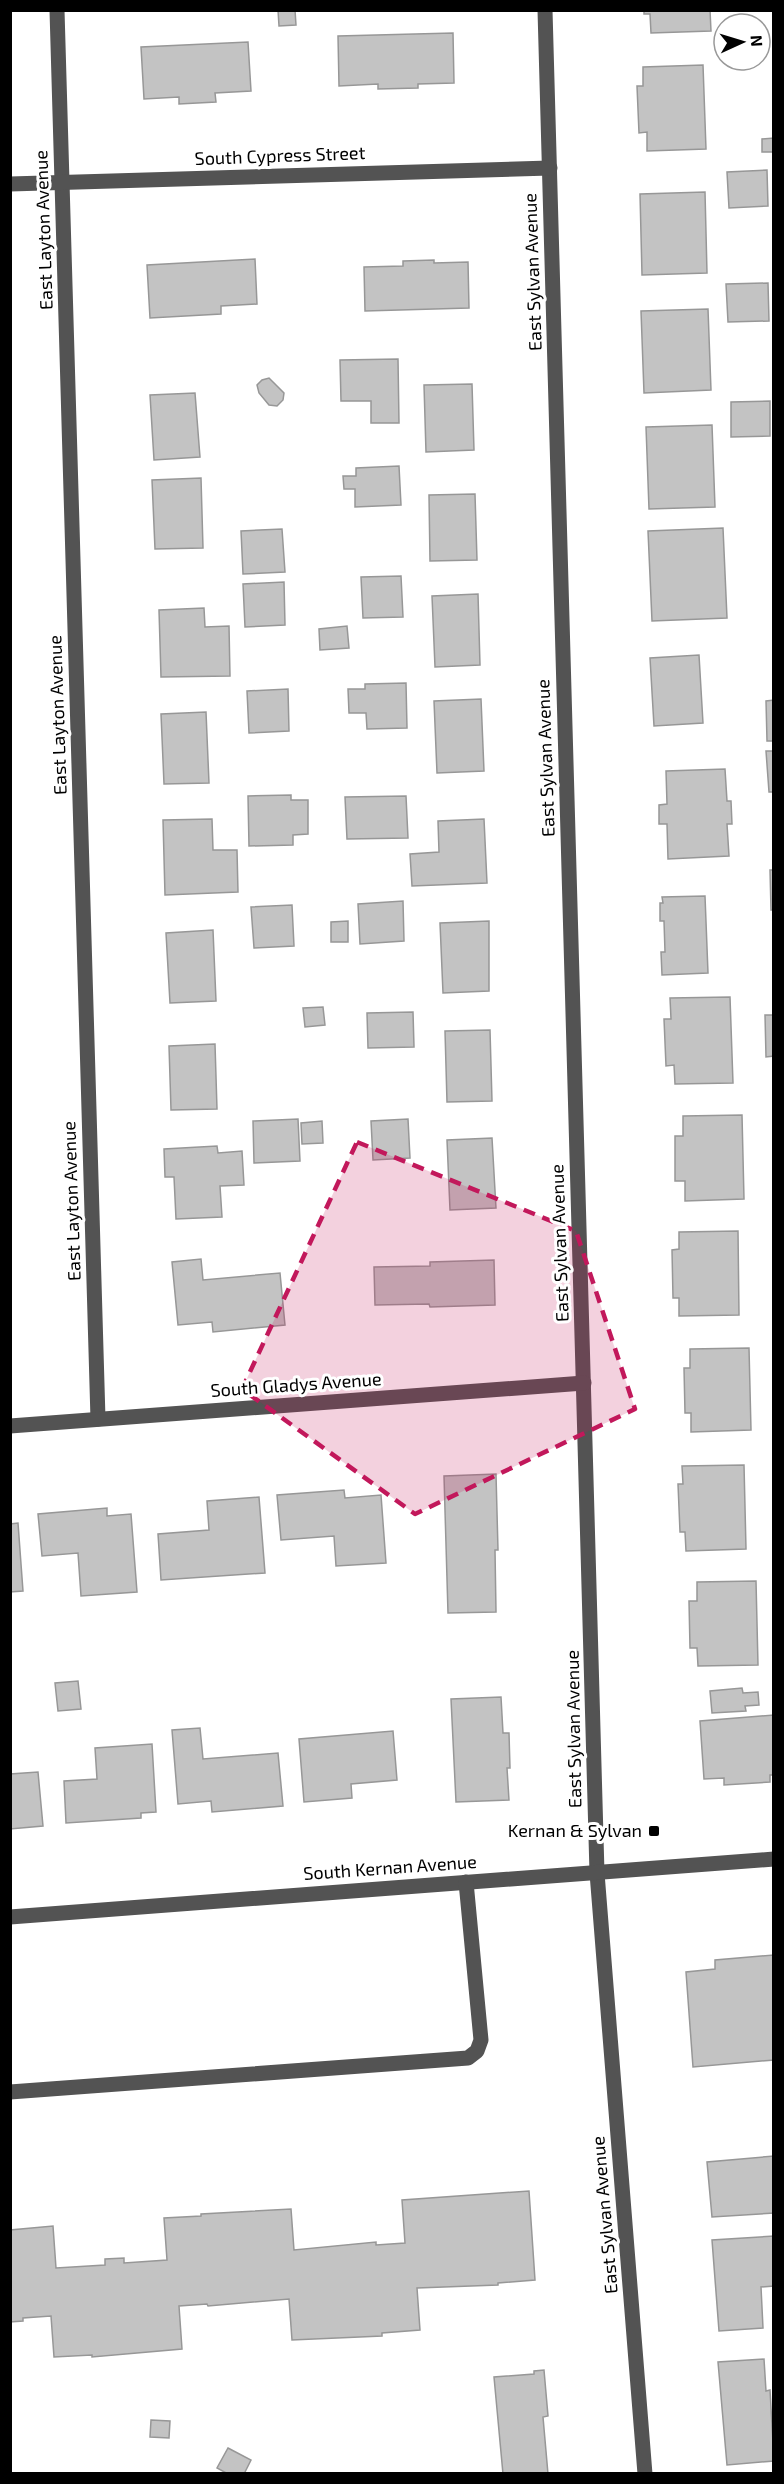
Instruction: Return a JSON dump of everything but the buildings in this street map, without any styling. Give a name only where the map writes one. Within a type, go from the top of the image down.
[{"type":"street","name":"East Layton Avenue","points":[[57,10],[98,1419]]},
{"type":"street","name":"East Sylvan Avenue","points":[[545,10],[597,1873],[645,2474]]},
{"type":"street","name":"South Cypress Street","points":[[10,184],[550,168]]},
{"type":"street","name":"South Gladys Avenue","points":[[10,1426],[584,1383]]},
{"type":"street","name":"South Kernan Avenue","points":[[10,1917],[774,1860]]},
{"type":"street","points":[[10,2092],[468,2058],[477,2051],[481,2040],[466,1882]]},
{"type":"highlighted area","points":[[357,1142],[576,1231],[635,1409],[415,1514],[242,1389]]},
{"type":"place","name":"Kernan & Sylvan","points":[[654,1831]]}]
